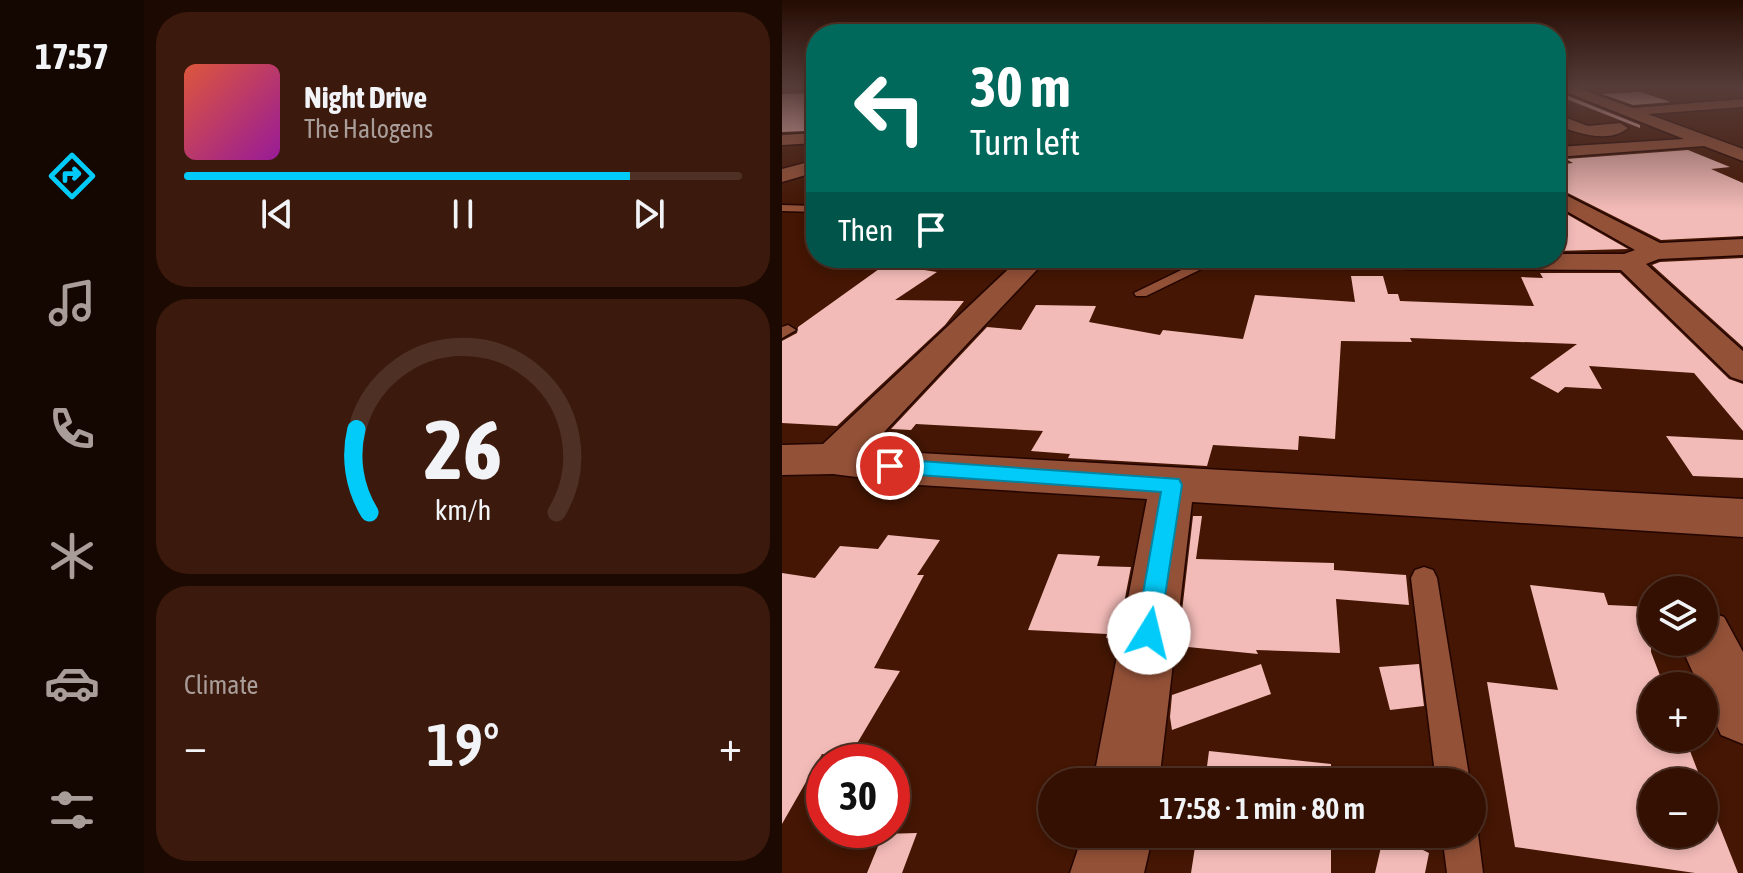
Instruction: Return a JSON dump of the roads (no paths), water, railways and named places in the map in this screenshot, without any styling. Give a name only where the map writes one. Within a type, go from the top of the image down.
[{"type":"street","points":[[1579,128],[1586,131],[1628,128]]},
{"type":"street","points":[[1671,128],[1743,155]]},
{"type":"street","points":[[782,140],[806,139]]},
{"type":"street","points":[[1566,151],[1709,142]]},
{"type":"street","points":[[782,176],[806,167]]},
{"type":"street","points":[[1566,203],[1642,256],[1743,370]]},
{"type":"street","points":[[1566,259],[1743,247]]},
{"type":"street","points":[[833,459],[1025,268]]},
{"type":"street","points":[[782,460],[833,459],[919,469],[1743,518]]},
{"type":"street","points":[[1128,768],[1172,485]]},
{"type":"street","points":[[1714,656],[1743,713]]},
{"type":"street","points":[[1107,873],[1114,848]]},
{"type":"lane","points":[[782,208],[806,209]]},
{"type":"lane","points":[[1141,293],[1195,268]]},
{"type":"lane","points":[[1424,578],[1451,768]]},
{"type":"lane","points":[[1462,848],[1465,873]]}]
